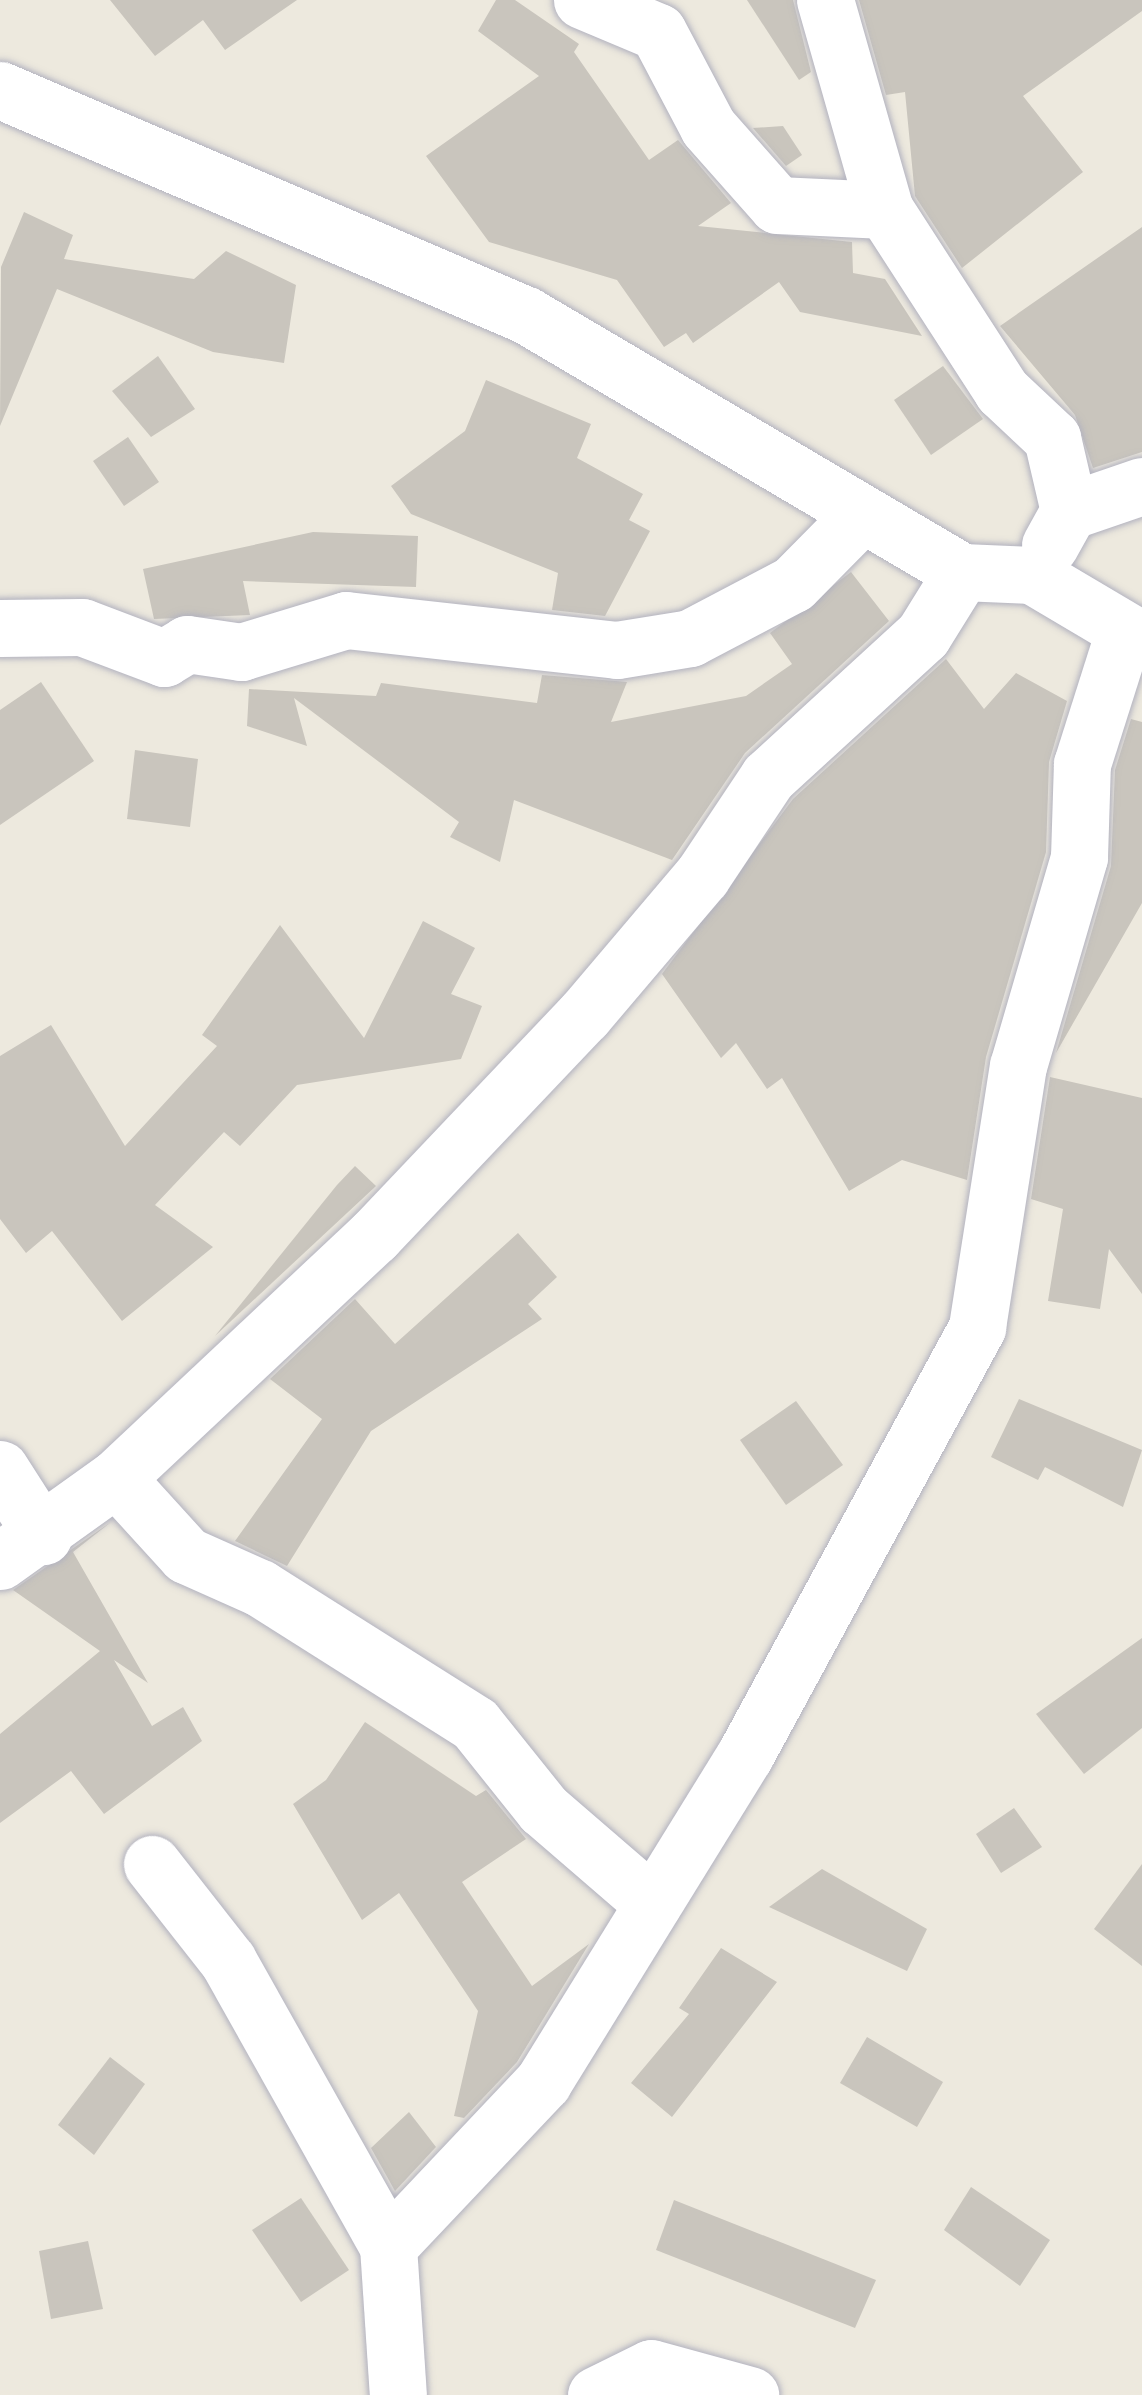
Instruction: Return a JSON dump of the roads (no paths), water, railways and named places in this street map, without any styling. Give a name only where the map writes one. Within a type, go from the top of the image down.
[{"type":"street","points":[[582,0],[658,32],[708,128],[777,205],[885,210]]},
{"type":"street","points":[[825,0],[885,210],[1002,391],[1052,438],[1069,511]]},
{"type":"street","points":[[0,90],[526,315],[962,572],[1032,574],[1133,638],[1082,764],[1079,857],[1018,1066],[977,1327],[652,1904],[543,2082],[388,2246]]},
{"type":"street","points":[[1032,574],[1069,511],[1142,486]]},
{"type":"street","points":[[0,628],[82,627],[164,658],[187,644],[241,652],[362,620],[617,650],[690,638],[793,584],[861,515]]},
{"type":"street","points":[[0,1468],[21,1548],[116,1478],[374,1236],[584,1015],[702,876],[768,777],[923,635],[962,572]]},
{"type":"street","points":[[116,1478],[186,1555],[260,1588],[475,1724],[543,1809],[652,1904]]},
{"type":"street","points":[[152,1864],[228,1961],[388,2246],[398,2395]]},
{"type":"street","points":[[596,2395],[651,2368],[750,2395]]}]
